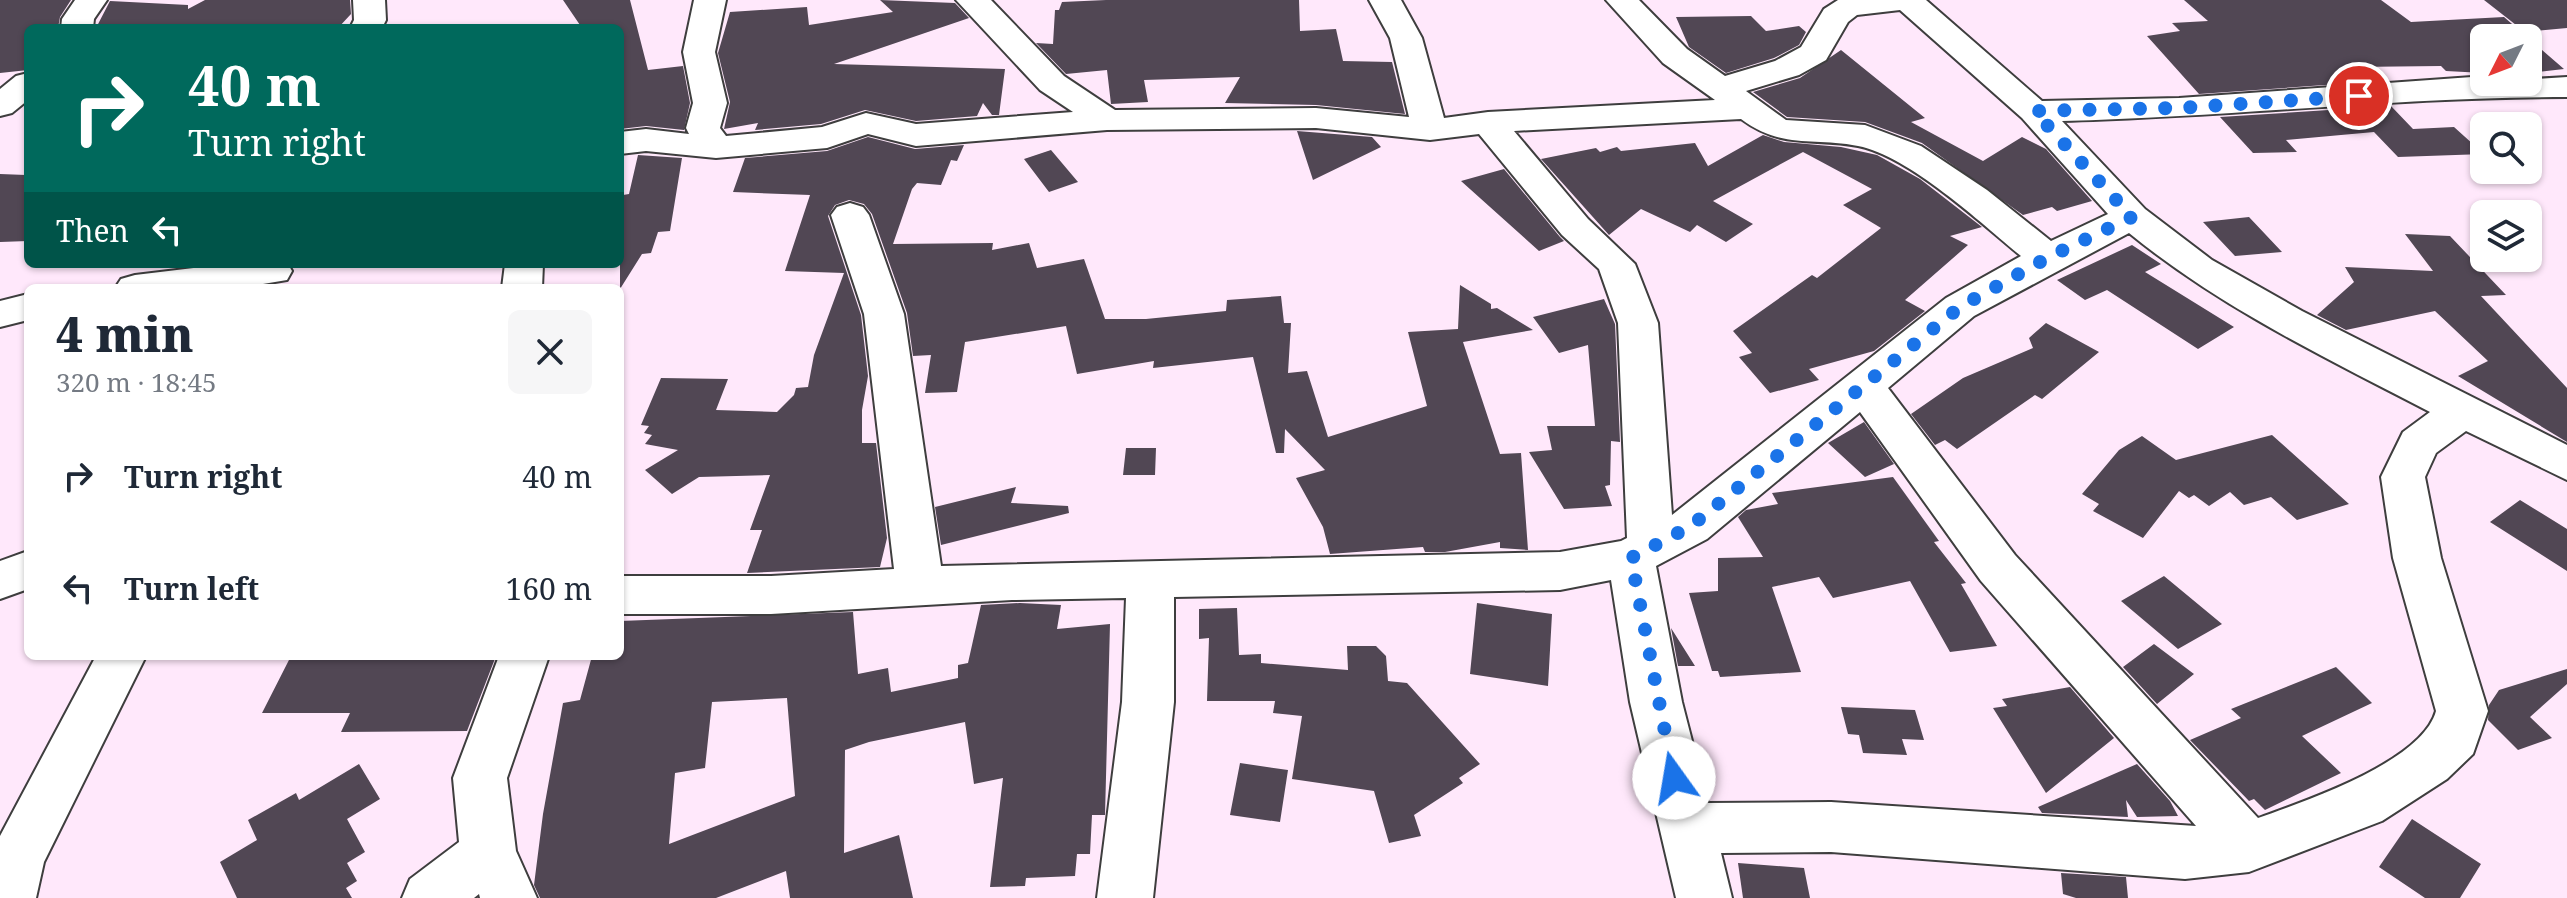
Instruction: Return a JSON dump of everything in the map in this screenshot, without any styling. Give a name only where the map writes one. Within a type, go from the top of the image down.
[{"type":"street","points":[[77,24],[91,0]]},
{"type":"street","points":[[366,24],[369,0]]},
{"type":"street","points":[[710,0],[699,52],[710,103],[703,128],[716,147]]},
{"type":"street","points":[[972,0],[990,15],[1052,83],[1107,120]]},
{"type":"street","points":[[1385,0],[1406,38],[1430,130]]},
{"type":"street","points":[[1622,0],[1675,56],[1731,99],[1787,131],[1865,136],[1908,154],[1974,198],[2047,258]]},
{"type":"street","points":[[624,143],[646,140],[716,147],[827,137],[866,123],[916,135],[1107,120],[1316,118],[1430,130],[1731,99],[1814,53],[1835,16],[1849,7],[1906,0],[2034,111],[2132,217],[2211,276],[2462,412],[2567,464]]},
{"type":"street","points":[[0,106],[24,86]]},
{"type":"street","points":[[2034,111],[2179,108],[2472,87],[2567,87]]},
{"type":"street","points":[[1488,122],[1575,227],[1616,264],[1638,323],[1641,552],[1656,702],[1704,898]]},
{"type":"street","points":[[850,215],[884,314],[908,480],[910,531],[921,587]]},
{"type":"street","points":[[624,595],[771,595],[1012,581],[1560,571],[1641,552],[1691,526],[1960,307],[2047,258],[2132,217]]},
{"type":"street","points":[[174,284],[270,274]]},
{"type":"street","points":[[0,314],[24,308]]},
{"type":"street","points":[[1862,384],[1998,568],[2249,847]]},
{"type":"street","points":[[1686,828],[1831,827],[2185,853],[2249,847],[2363,804],[2428,763],[2455,738],[2462,711],[2417,558],[2403,477],[2418,443],[2462,412]]},
{"type":"street","points":[[0,580],[24,571]]},
{"type":"street","points":[[1125,898],[1148,702],[1150,579]]},
{"type":"street","points":[[8,898],[17,859],[119,660]]},
{"type":"street","points":[[430,898],[499,876],[480,778],[523,660]]},
{"type":"building","points":[[0,0],[71,0],[59,24],[24,24],[24,70],[0,73]]},
{"type":"building","points":[[205,0],[350,0],[351,14],[342,24],[98,24],[110,1],[188,5],[188,9]]},
{"type":"building","points":[[563,0],[630,0],[648,70],[683,66],[690,103],[684,130],[646,126],[624,129],[624,24],[579,24]]},
{"type":"building","points":[[880,0],[955,3],[969,18],[834,64],[1005,69],[999,115],[992,115],[983,103],[977,116],[916,121],[865,110],[821,124],[755,130],[758,123],[724,129],[730,102],[718,53],[730,12],[807,7],[809,25],[893,12]]},
{"type":"building","points":[[1299,0],[1300,31],[1336,29],[1343,61],[1392,62],[1405,114],[1316,105],[1225,103],[1240,77],[1144,80],[1148,102],[1111,104],[1107,70],[1066,74],[1036,43],[1053,44],[1055,10],[1059,10],[1062,2]]},
{"type":"building","points":[[2184,0],[2381,0],[2411,22],[2504,17],[2512,24],[2470,24],[2470,72],[2446,71],[2441,66],[2353,67],[2367,82],[2199,94],[2147,36],[2180,31],[2172,23],[2208,21]]},
{"type":"building","points":[[2484,0],[2567,0],[2567,28],[2542,30],[2542,24],[2515,24]]},
{"type":"building","points":[[1751,16],[1766,31],[1799,26],[1806,32],[1799,45],[1774,58],[1726,73],[1689,47],[1676,17]]},
{"type":"building","points":[[1841,50],[1925,118],[1911,122],[1983,161],[2022,137],[2046,149],[2092,201],[2057,211],[2052,207],[2023,215],[1922,143],[1865,122],[1787,117],[1753,92],[1800,78]]},
{"type":"building","points":[[2542,50],[2564,69],[2542,71]]},
{"type":"building","points":[[2391,106],[2413,129],[2454,127],[2470,141],[2470,154],[2398,157],[2374,132],[2286,140],[2297,152],[2253,153],[2220,117]]},
{"type":"building","points":[[1297,131],[1372,137],[1381,147],[1313,180]]},
{"type":"building","points":[[1763,135],[1784,142],[1841,147],[1877,155],[1920,179],[1982,227],[1950,236],[1968,245],[1905,300],[1925,311],[1874,351],[1809,369],[1819,380],[1770,393],[1739,357],[1752,353],[1733,331],[1812,275],[1817,278],[1881,228],[1843,205],[1872,189],[1803,152],[1713,201],[1753,224],[1726,242],[1697,225],[1690,232],[1641,209],[1609,235],[1541,159],[1596,148],[1600,152],[1617,147],[1621,151],[1695,143],[1708,166]]},
{"type":"building","points":[[868,137],[915,149],[964,145],[957,161],[951,160],[941,185],[917,183],[912,189],[893,244],[993,243],[992,250],[1029,243],[1037,268],[1084,259],[1105,319],[1146,319],[1226,311],[1227,300],[1281,296],[1284,323],[1291,323],[1288,373],[1307,371],[1328,437],[1427,406],[1408,332],[1458,329],[1460,285],[1491,304],[1491,309],[1497,308],[1533,330],[1463,342],[1500,454],[1521,453],[1528,550],[1500,548],[1500,542],[1445,552],[1425,552],[1423,547],[1330,554],[1323,527],[1296,478],[1325,470],[1285,429],[1284,453],[1276,453],[1253,357],[1153,368],[1154,361],[1077,374],[1066,326],[965,342],[957,392],[925,393],[931,355],[913,356],[907,313],[872,214],[864,204],[849,200],[835,205],[828,216],[861,315],[868,376],[862,410],[862,443],[876,443],[887,538],[880,567],[747,573],[762,530],[750,530],[770,475],[699,477],[672,494],[645,470],[678,450],[645,444],[652,435],[644,433],[649,426],[641,425],[661,378],[728,379],[716,410],[777,412],[794,395],[796,388],[808,387],[814,355],[844,273],[785,271],[810,195],[733,192],[745,158],[827,151]]},
{"type":"building","points":[[1051,150],[1078,182],[1049,192],[1024,159]]},
{"type":"building","points":[[638,155],[682,158],[670,231],[658,232],[651,253],[642,254],[623,284],[620,284],[620,268],[624,268],[624,195],[629,194]]},
{"type":"building","points":[[1504,169],[1564,241],[1539,251],[1461,181]]},
{"type":"building","points":[[0,174],[24,175],[24,241],[0,242]]},
{"type":"building","points":[[2249,217],[2282,252],[2235,256],[2203,222]]},
{"type":"building","points":[[2405,234],[2450,236],[2470,257],[2470,272],[2484,272],[2506,295],[2481,296],[2567,388],[2567,442],[2458,376],[2488,361],[2435,311],[2346,330],[2317,315],[2354,282],[2345,267],[2433,271]]},
{"type":"building","points":[[2132,245],[2161,264],[2145,272],[2234,327],[2198,349],[2107,290],[2085,300],[2057,280]]},
{"type":"building","points":[[1604,299],[1615,324],[1620,442],[1611,441],[1610,485],[1605,486],[1612,506],[1564,509],[1529,452],[1552,450],[1547,426],[1595,426],[1588,345],[1559,353],[1533,317]]},
{"type":"building","points":[[2046,323],[2099,352],[2042,399],[2035,395],[1957,449],[1945,440],[1935,445],[1911,414],[1963,378],[2033,348],[2029,338]]},
{"type":"building","points":[[1864,422],[1894,464],[1865,477],[1828,443]]},
{"type":"building","points":[[2272,435],[2349,504],[2297,520],[2271,497],[2244,505],[2230,492],[2209,506],[2194,495],[2189,498],[2179,491],[2143,538],[2093,511],[2099,504],[2082,494],[2119,450],[2142,436],[2176,460]]},
{"type":"building","points":[[1126,448],[1156,448],[1155,475],[1123,475]]},
{"type":"building","points":[[1893,477],[1939,541],[1934,542],[1966,583],[1961,584],[1997,646],[1950,652],[1910,581],[1833,598],[1819,577],[1772,587],[1801,672],[1720,677],[1718,671],[1712,671],[1689,593],[1718,591],[1718,558],[1763,557],[1738,517],[1746,510],[1778,504],[1772,493]]},
{"type":"building","points":[[1016,487],[1011,503],[1068,506],[1069,513],[941,545],[935,507]]},
{"type":"building","points":[[2520,500],[2567,529],[2567,571],[2490,522]]},
{"type":"building","points":[[2164,576],[2222,624],[2178,649],[2121,601]]},
{"type":"building","points":[[1477,603],[1552,614],[1548,686],[1470,674]]},
{"type":"building","points":[[981,605],[1061,605],[1057,629],[1110,624],[1105,815],[1092,815],[1090,854],[1077,854],[1075,876],[1026,878],[1025,886],[990,887],[1003,778],[974,784],[965,722],[845,750],[844,853],[899,835],[913,898],[790,898],[786,871],[716,898],[540,898],[534,885],[563,703],[580,700],[591,660],[624,660],[624,621],[853,612],[858,674],[888,668],[891,692],[958,678],[958,665],[968,663]],"holes":[[[787,698],[795,796],[669,844],[675,773],[705,768],[712,702]]]},
{"type":"building","points":[[1237,608],[1239,655],[1261,654],[1261,663],[1348,670],[1347,646],[1376,646],[1386,656],[1388,681],[1407,683],[1480,764],[1459,778],[1463,783],[1414,815],[1421,836],[1389,843],[1374,791],[1292,779],[1302,716],[1273,713],[1275,701],[1207,701],[1209,638],[1199,639],[1199,609]]},
{"type":"building","points":[[1671,628],[1695,666],[1678,666]]},
{"type":"building","points":[[2154,644],[2194,674],[2157,704],[2123,667]]},
{"type":"building","points":[[289,660],[494,660],[467,731],[341,732],[350,713],[262,713]]},
{"type":"building","points":[[2336,667],[2372,703],[2302,736],[2341,773],[2265,810],[2254,799],[2249,801],[2190,740],[2241,718],[2231,709]]},
{"type":"building","points":[[2567,669],[2567,684],[2530,717],[2552,738],[2518,750],[2488,720],[2489,705],[2499,690]]},
{"type":"building","points":[[2070,687],[2114,738],[2046,793],[1993,708],[2007,706],[2002,699]]},
{"type":"building","points":[[1841,707],[1915,710],[1924,740],[1902,739],[1907,755],[1863,753],[1859,735],[1848,734]]},
{"type":"building","points":[[1240,763],[1288,770],[1280,822],[1230,815]]},
{"type":"building","points":[[359,764],[380,799],[347,819],[365,852],[347,863],[357,881],[346,888],[352,898],[237,898],[220,862],[257,840],[248,820],[296,793],[299,800]]},
{"type":"building","points":[[2137,764],[2170,801],[2178,816],[2137,817],[2126,800],[2128,817],[2042,813],[2038,807]]},
{"type":"building","points":[[2412,819],[2481,864],[2460,898],[2425,898],[2379,867]]},
{"type":"building","points":[[1738,863],[1804,868],[1810,898],[1743,898]]},
{"type":"building","points":[[2061,873],[2126,877],[2128,898],[2076,898],[2063,894]]},
{"type":"route","points":[[1674,778],[1656,702],[1631,558],[1691,526],[1778,459],[1862,384],[1960,307],[2047,258],[2132,217],[2034,111],[2179,108],[2359,96]]}]
